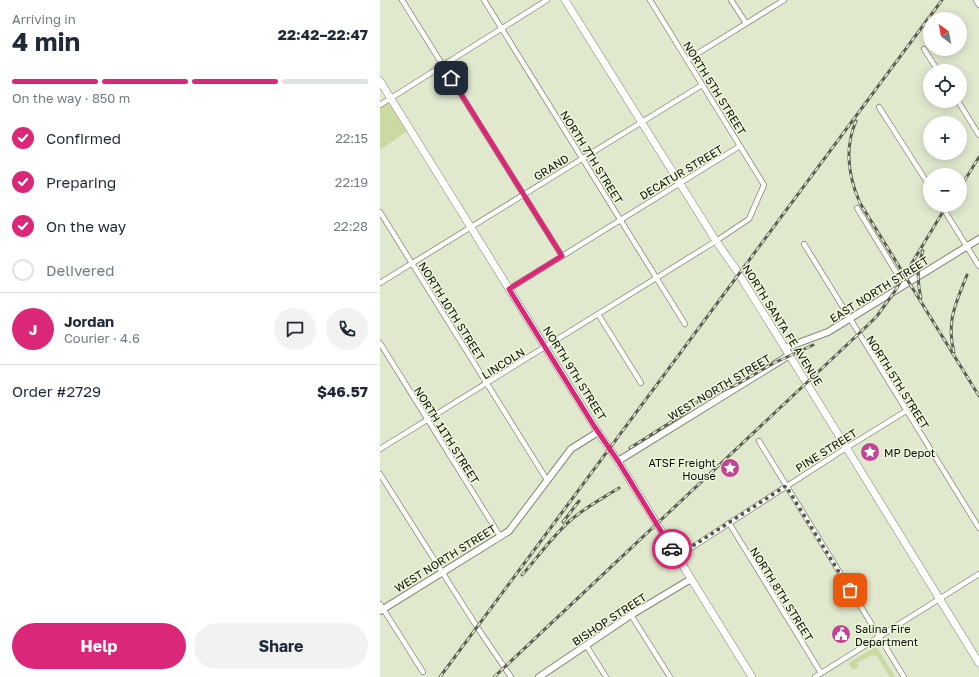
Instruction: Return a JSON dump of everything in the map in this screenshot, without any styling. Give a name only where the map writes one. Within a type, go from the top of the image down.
[{"type":"main road","name":"NORTH SANTA FE AVENUE","points":[[565,0],[716,241],[737,271],[979,664]]},
{"type":"main road","name":"NORTH 9TH STREET","points":[[380,81],[752,677]]},
{"type":"street","points":[[402,0],[562,256]]},
{"type":"street","name":"NORTH 7TH STREET","points":[[484,0],[685,324]]},
{"type":"street","points":[[380,105],[547,0]]},
{"type":"street","name":"NORTH 5TH STREET","points":[[650,0],[764,185]]},
{"type":"street","points":[[731,0],[746,23]]},
{"type":"street","points":[[687,60],[784,0]]},
{"type":"street","points":[[976,0],[979,5]]},
{"type":"street","name":"GRAND","points":[[412,264],[702,85]]},
{"type":"street","points":[[880,107],[923,176]]},
{"type":"street","points":[[962,108],[979,135]]},
{"type":"street","name":"DECATUR STREET","points":[[509,289],[740,146]]},
{"type":"street","name":"LINCOLN","points":[[380,449],[750,219],[764,185]]},
{"type":"street","points":[[857,208],[904,285]]},
{"type":"street","name":"NORTH 10TH STREET","points":[[380,212],[547,480]]},
{"type":"street","points":[[945,212],[979,266]]},
{"type":"street","name":"EAST NORTH STREET","points":[[785,348],[828,332],[979,239]]},
{"type":"street","name":"NORTH 5TH STREET","points":[[804,244],[979,528]]},
{"type":"street","points":[[380,283],[412,264]]},
{"type":"street","points":[[598,314],[641,383]]},
{"type":"street","name":"NORTH 11TH STREET","points":[[380,343],[500,536]]},
{"type":"street","name":"WEST NORTH STREET","points":[[618,461],[789,355]]},
{"type":"street","name":"PINE STREET","points":[[677,556],[906,411]]},
{"type":"street","name":"WEST NORTH STREET","points":[[381,608],[509,530],[571,449],[598,432]]},
{"type":"street","points":[[759,441],[904,677]]},
{"type":"street","points":[[380,474],[477,627],[511,677]]},
{"type":"street","name":"NORTH 8TH STREET","points":[[729,524],[821,673]]},
{"type":"street","points":[[815,677],[979,574]]},
{"type":"street","name":"BISHOP STREET","points":[[539,677],[631,615],[691,579]]},
{"type":"street","points":[[381,608],[423,672]]},
{"type":"street","points":[[631,615],[670,677]]},
{"type":"street","points":[[586,645],[606,677]]},
{"type":"green space","points":[[391,98],[410,129],[380,150],[380,105]]},
{"type":"green space","points":[[875,647],[878,649],[895,677],[890,677],[876,655],[873,657],[872,655],[857,663],[859,666],[852,669],[849,664],[850,662]]},
{"type":"railway","points":[[440,677],[942,0]]},
{"type":"railway","points":[[856,121],[850,142],[849,162],[850,173],[860,203],[979,396]]},
{"type":"railway","points":[[967,177],[979,157]]},
{"type":"railway","points":[[494,677],[877,316],[895,291],[943,212]]},
{"type":"railway","points":[[921,298],[918,274],[923,251]]},
{"type":"railway","points":[[954,352],[951,331],[953,312],[967,275]]},
{"type":"railway","points":[[693,404],[736,385],[774,363],[813,345]]},
{"type":"railway","points":[[630,448],[687,412]]},
{"type":"railway","points":[[522,575],[565,525],[577,515],[619,488]]},
{"type":"railway","points":[[563,522],[579,501]]},
{"type":"way so far","points":[[672,549],[677,556],[786,486],[850,590]]},
{"type":"place","name":"MP Depot","points":[[870,452]]},
{"type":"place","name":"ATSF Freight House","points":[[730,468]]},
{"type":"place","name":"Salina Fire Department","points":[[841,634]]},
{"type":"route","points":[[451,78],[562,256],[509,289],[672,549]]}]
